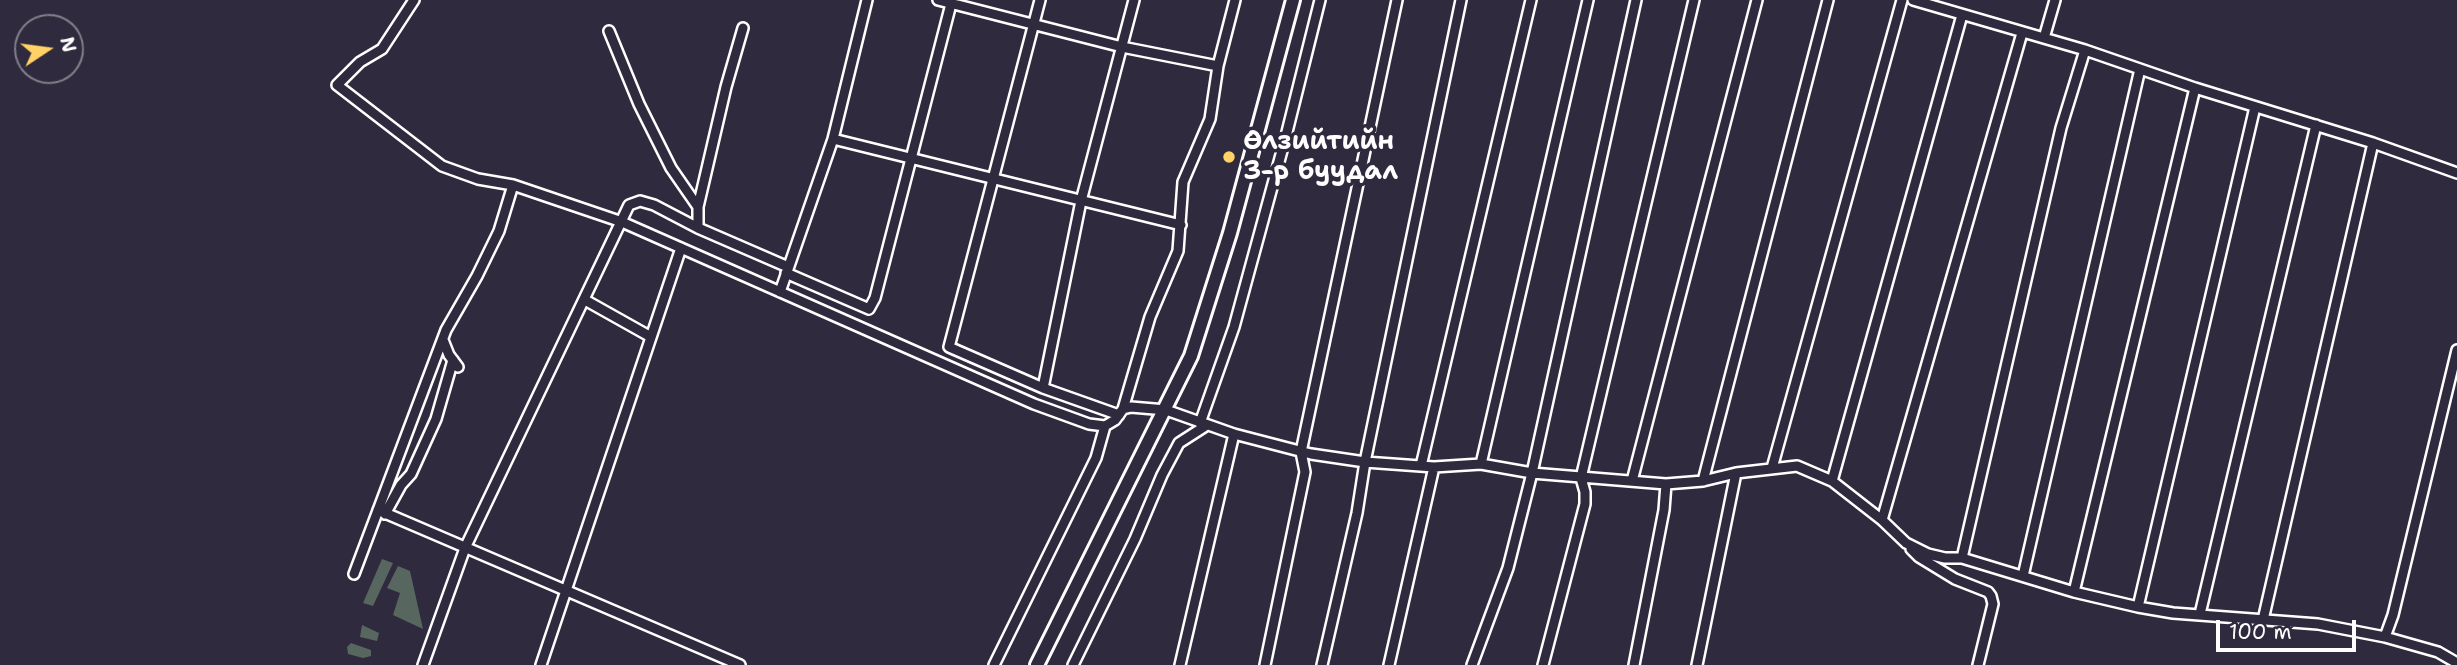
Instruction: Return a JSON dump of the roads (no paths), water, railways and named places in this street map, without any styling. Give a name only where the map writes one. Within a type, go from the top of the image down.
[{"type":"main road","points":[[1037,665],[1191,356],[1230,233],[1293,0]]},
{"type":"street","points":[[414,0],[382,49],[360,62],[337,85],[442,166],[478,179],[513,185],[622,222],[1034,404],[1089,424],[1105,426]]},
{"type":"street","points":[[780,292],[833,139],[867,0]]},
{"type":"street","points":[[938,0],[1122,47],[1218,66]]},
{"type":"street","points":[[1040,0],[949,347],[1043,387],[1121,412]]},
{"type":"street","points":[[1043,387],[1081,201],[1134,0]]},
{"type":"street","points":[[1121,412],[1150,317],[1178,251],[1183,182],[1210,119],[1218,66],[1235,0]]},
{"type":"street","points":[[1073,665],[1179,443],[1204,424],[1234,327],[1320,0]]},
{"type":"street","points":[[1265,665],[1305,472],[1301,452],[1397,0]]},
{"type":"street","points":[[1322,665],[1357,513],[1365,462],[1461,0]]},
{"type":"street","points":[[1421,466],[1531,0]]},
{"type":"street","points":[[1481,464],[1588,0]]},
{"type":"street","points":[[1472,665],[1508,568],[1532,473],[1636,0]]},
{"type":"street","points":[[1543,665],[1585,504],[1581,478],[1694,0]]},
{"type":"street","points":[[1632,481],[1757,0]]},
{"type":"street","points":[[1703,481],[1828,0]]},
{"type":"street","points":[[1772,468],[1902,0]]},
{"type":"street","points":[[1913,0],[2085,50],[2195,88],[2373,143],[2457,173]]},
{"type":"street","points":[[2043,38],[2054,0]]},
{"type":"street","points":[[422,665],[465,548],[629,205],[640,201],[654,205],[869,309],[875,298],[951,2]]},
{"type":"street","points":[[1832,481],[1962,15]]},
{"type":"street","points":[[698,228],[698,207],[726,87],[743,28]]},
{"type":"street","points":[[609,31],[639,104],[671,168],[698,207]]},
{"type":"street","points":[[1882,520],[2022,33]]},
{"type":"street","points":[[1962,558],[2061,128],[2085,50]]},
{"type":"street","points":[[2024,576],[2140,69]]},
{"type":"street","points":[[2074,592],[2195,88]]},
{"type":"street","points":[[2138,607],[2255,107]]},
{"type":"street","points":[[2200,614],[2316,125]]},
{"type":"street","points":[[833,139],[1181,225]]},
{"type":"street","points":[[2263,620],[2373,143]]},
{"type":"street","points":[[354,574],[382,512],[443,340],[499,231],[513,185]]},
{"type":"street","points":[[541,665],[681,248]]},
{"type":"street","points":[[585,300],[651,337]]},
{"type":"street","points":[[382,512],[411,474],[436,419],[455,364],[443,340]]},
{"type":"street","points":[[2385,637],[2396,602],[2457,350]]},
{"type":"street","points":[[994,665],[1096,458],[1105,426],[1131,407],[1166,410],[1234,434],[1301,452],[1365,462],[1433,467],[1481,464],[1532,473],[1666,484],[1797,466],[1832,481],[1882,520],[1919,557],[1955,579],[1992,596],[1993,604],[1978,665]]},
{"type":"street","points":[[1180,665],[1234,434]]},
{"type":"street","points":[[1389,665],[1433,467]]},
{"type":"street","points":[[1698,665],[1735,473]]},
{"type":"street","points":[[1634,665],[1664,510],[1666,484]]},
{"type":"street","points":[[382,512],[740,665]]},
{"type":"street","points":[[1906,543],[1928,554],[1962,558],[2074,592],[2138,607],[2318,624],[2385,637],[2438,652],[2457,663]]},
{"type":"place","name":"Өлзийтийн 3-р буудал","points":[[1229,157]]}]
